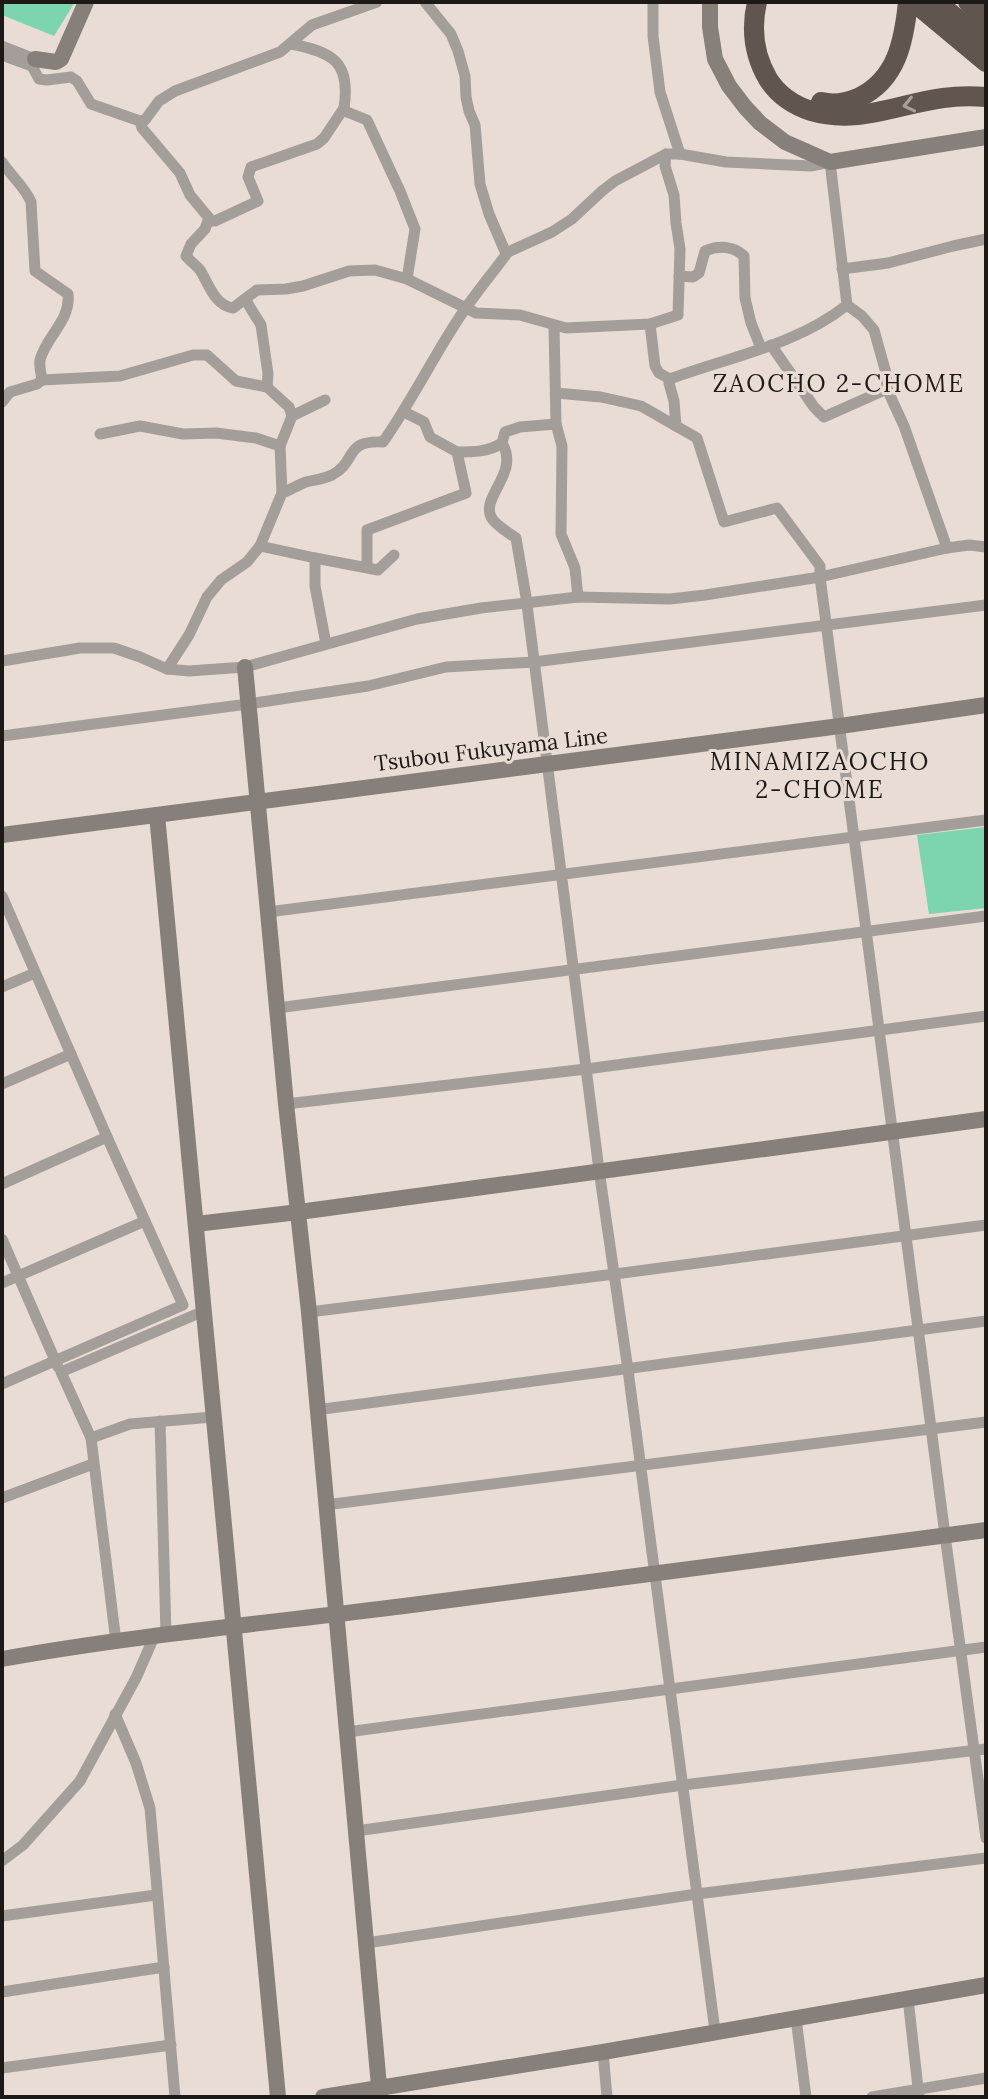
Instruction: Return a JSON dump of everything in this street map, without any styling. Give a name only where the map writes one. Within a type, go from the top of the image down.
[{"type":"highway","points":[[757,2],[754,37],[758,57],[774,87],[801,108],[826,115],[854,116],[942,98],[986,97]]},
{"type":"highway","points":[[768,2],[766,35],[768,54],[774,69],[792,91],[827,104],[848,102],[864,95],[878,86],[890,72],[903,41],[908,2]]},
{"type":"highway","points":[[914,2],[986,62]]},
{"type":"highway","points":[[937,2],[986,43]]},
{"type":"highway","points":[[968,2],[986,19]]},
{"type":"street","points":[[2,55],[33,62],[56,62],[61,59],[86,2]]},
{"type":"street","points":[[2,46],[33,62],[39,79],[71,77],[77,81],[91,104],[140,121],[145,120],[159,101],[175,91],[280,52],[312,25],[377,2]]},
{"type":"street","points":[[425,2],[451,34],[458,51],[469,111],[475,125],[480,184],[489,214],[508,252]]},
{"type":"street","points":[[653,2],[653,36],[660,92],[680,154]]},
{"type":"street","points":[[710,2],[715,59],[729,86],[745,107],[785,142],[830,162]]},
{"type":"street","points":[[209,221],[258,201],[248,177],[251,167],[317,144],[344,108],[347,86],[341,68],[323,52],[291,44]]},
{"type":"street","points":[[344,108],[367,120],[415,229],[407,279]]},
{"type":"street","points":[[140,121],[142,128],[180,173],[190,195],[209,218],[186,256],[200,271],[209,289],[226,307],[233,308],[257,290],[303,286],[349,271],[375,270],[407,279],[476,313],[520,315],[566,328],[650,324],[678,315],[680,249],[674,195],[665,166],[666,154]]},
{"type":"street","points":[[282,493],[331,475],[341,468],[358,445],[367,441],[383,442],[465,309],[508,252],[552,232],[572,219],[615,181],[666,154],[726,162],[811,166],[986,137]]},
{"type":"street","points":[[2,162],[27,192],[31,202],[35,271],[68,294],[69,305],[65,316],[39,364],[42,380]]},
{"type":"street","points":[[830,162],[847,305],[874,330],[886,373],[887,389],[904,426],[947,548]]},
{"type":"street","points":[[842,269],[888,263],[986,239]]},
{"type":"street","points":[[679,276],[693,277],[699,273],[705,251],[730,247],[738,249],[744,256],[745,298],[751,323],[824,417],[887,389]]},
{"type":"street","points":[[245,299],[261,325],[267,387]]},
{"type":"street","points":[[650,324],[655,366],[659,373],[670,379],[766,346],[830,318],[847,305]]},
{"type":"street","points":[[554,326],[556,424],[562,446],[561,534],[575,568],[578,597]]},
{"type":"street","points":[[2,402],[10,392],[42,380],[120,376],[193,355],[207,355],[236,381],[267,387],[289,407],[292,416],[280,446],[282,493],[260,546],[247,562],[221,580],[207,597],[189,635],[167,669]]},
{"type":"street","points":[[670,379],[676,426]]},
{"type":"street","points":[[556,393],[601,397],[641,406],[697,438],[724,522],[777,508],[820,566],[960,1651],[980,1749],[986,1838]]},
{"type":"street","points":[[292,416],[325,400]]},
{"type":"street","points":[[404,412],[424,422],[430,437],[457,452],[478,452],[495,447],[502,443],[505,432],[520,427],[556,424]]},
{"type":"street","points":[[100,434],[140,426],[183,434],[216,433],[256,438],[280,446]]},
{"type":"street","points":[[502,443],[508,465],[489,507],[490,515],[516,538],[526,604],[715,2031]]},
{"type":"street","points":[[367,566],[367,530],[466,493],[457,452]]},
{"type":"street","points":[[2,661],[80,648],[114,648],[167,669],[189,671],[245,667],[417,619],[481,608],[578,597],[670,599],[705,595],[820,577],[947,548],[969,545],[986,547]]},
{"type":"street","points":[[260,546],[378,570],[394,555]]},
{"type":"street","points":[[315,558],[315,586],[326,644]]},
{"type":"street","points":[[2,736],[368,686],[446,667],[534,662],[986,605]]},
{"type":"street","points":[[245,667],[309,1312],[380,2092]]},
{"type":"street","name":"Tsubou Fukuyama Line","points":[[2,835],[986,705]]},
{"type":"street","points":[[157,815],[278,2097]]},
{"type":"street","points":[[268,912],[986,820]]},
{"type":"street","points":[[2,896],[183,1305],[58,1367]]},
{"type":"street","points":[[277,1008],[986,916]]},
{"type":"street","points":[[2,987],[35,973]]},
{"type":"street","points":[[286,1104],[586,1069],[986,1016]]},
{"type":"street","points":[[2,1084],[71,1054]]},
{"type":"street","points":[[196,1224],[986,1119]]},
{"type":"street","points":[[2,1184],[107,1137]]},
{"type":"street","points":[[2,1283],[145,1221]]},
{"type":"street","points":[[309,1312],[986,1225]]},
{"type":"street","points":[[2,1239],[91,1438],[116,1642]]},
{"type":"street","points":[[2,1384],[58,1367],[204,1311]]},
{"type":"street","points":[[316,1410],[986,1321]]},
{"type":"street","points":[[91,1438],[130,1424],[213,1417]]},
{"type":"street","points":[[2,1861],[23,1845],[80,1781],[160,1635],[160,1421]]},
{"type":"street","points":[[325,1505],[986,1422]]},
{"type":"street","points":[[2,1498],[93,1464]]},
{"type":"street","points":[[2,1659],[160,1635],[986,1530]]},
{"type":"street","points":[[347,1732],[986,1647]]},
{"type":"street","points":[[115,1714],[136,1763],[150,1808],[175,2097]]},
{"type":"street","points":[[356,1831],[683,1785],[980,1749]]},
{"type":"street","points":[[366,1943],[697,1894],[986,1858]]},
{"type":"street","points":[[2,1916],[156,1895]]},
{"type":"street","points":[[2,1992],[164,1967]]},
{"type":"street","points":[[323,2097],[380,2092],[986,1985]]},
{"type":"street","points":[[908,1998],[919,2093]]},
{"type":"street","points":[[796,2018],[806,2097]]},
{"type":"street","points":[[2,2068],[171,2045]]},
{"type":"street","points":[[603,2052],[607,2097]]},
{"type":"street","points":[[872,2097],[919,2093],[986,2078]]},
{"type":"green space","points":[[2,2],[75,2],[54,36],[2,15]]},
{"type":"green space","points":[[986,827],[986,908],[929,914],[917,835]]},
{"type":"district","name":"ZAOCHO 2-CHOME","points":[[839,384]]},
{"type":"district","name":"MINAMIZAOCHO 2-CHOME","points":[[820,776]]}]
